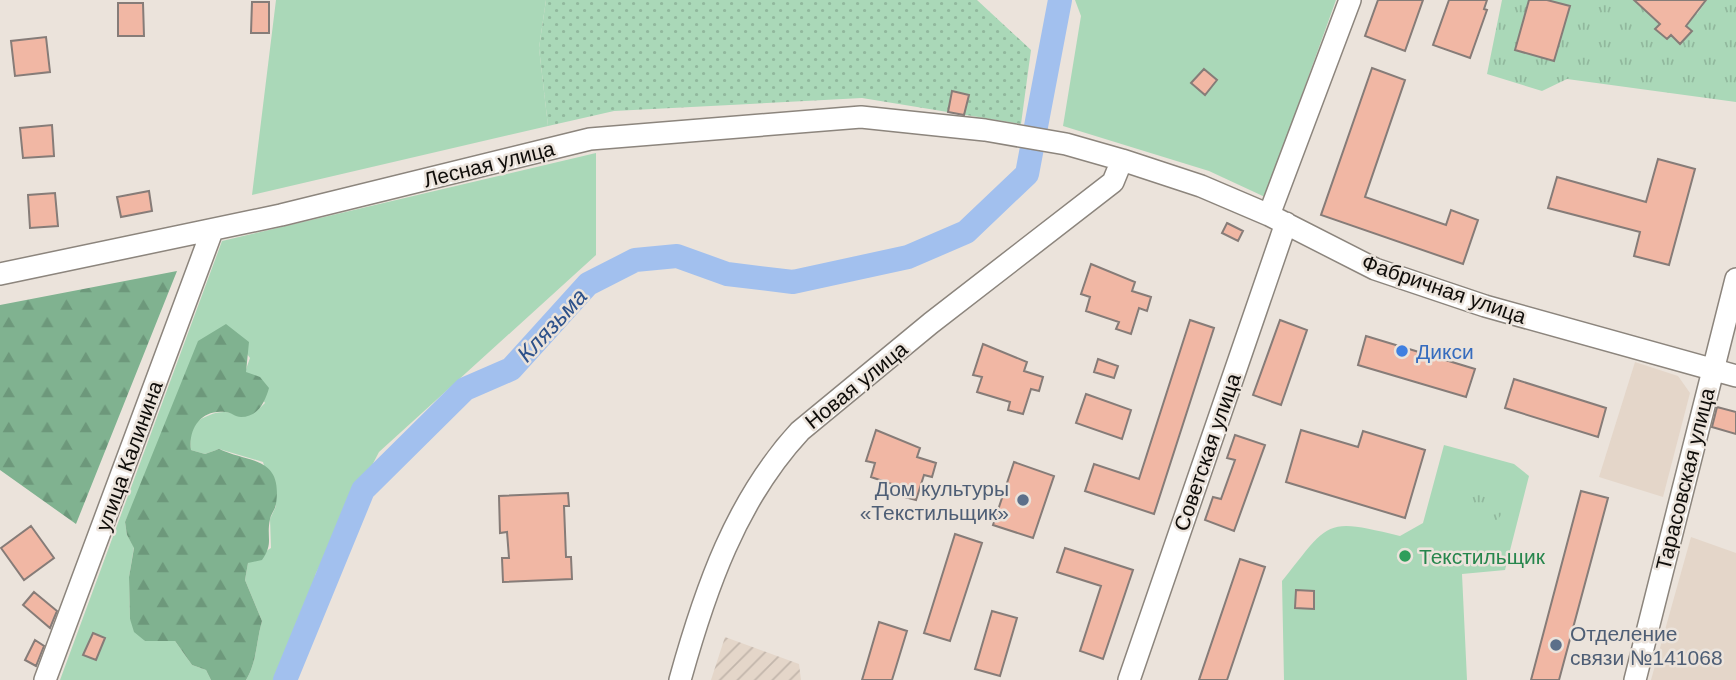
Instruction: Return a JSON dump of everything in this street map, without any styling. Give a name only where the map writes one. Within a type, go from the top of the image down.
[{"type":"street","name":"Советская улица","points":[[1129,680],[1350,0]]},
{"type":"street","name":"Лесная улица","points":[[0,274],[212,231],[590,139],[861,117],[985,130],[1066,144]]},
{"type":"street","name":"Фабричная улица","points":[[1066,144],[1201,186],[1278,219],[1375,269],[1485,306],[1736,376]]},
{"type":"street","name":"Новая улица","points":[[680,680],[704,594],[748,505],[782,450],[800,430],[931,323],[1113,182],[1122,160]]},
{"type":"street","name":"улица Калинина","points":[[45,680],[212,231]]},
{"type":"street","name":"Тарасовская улица","points":[[1634,680],[1736,279]]},
{"type":"shaded area","points":[[1635,362],[1678,376],[1690,393],[1663,497],[1599,477]]},
{"type":"shaded area","points":[[1691,537],[1736,553],[1736,680],[1651,680]]},
{"type":"shaded area","points":[[725,637],[799,664],[801,680],[711,680]]},
{"type":"green space","points":[[276,0],[546,0],[539,48],[548,126],[252,195]]},
{"type":"green space","points":[[546,0],[977,0],[1031,50],[1021,124],[862,98],[614,111],[548,126],[539,48]]},
{"type":"green space","points":[[1075,0],[1336,0],[1265,197],[1209,171],[1063,126],[1081,16]]},
{"type":"green space","points":[[1502,0],[1679,0],[1697,14],[1707,0],[1736,0],[1736,102],[1567,79],[1542,91],[1487,74]]},
{"type":"green space","points":[[596,153],[596,255],[379,452],[316,573],[284,680],[246,680],[254,659],[262,621],[245,580],[248,563],[271,548],[270,519],[276,506],[263,462],[219,449],[205,454],[191,450],[190,435],[196,422],[220,412],[249,415],[265,403],[245,372],[250,358],[226,325],[212,336],[125,522],[127,535],[134,547],[129,577],[130,619],[145,641],[175,641],[192,665],[206,670],[211,680],[60,680],[222,241]]},
{"type":"green space","points":[[177,271],[76,524],[0,470],[0,305]]},
{"type":"green space","points":[[226,324],[249,342],[246,372],[260,377],[269,388],[263,403],[252,414],[241,417],[217,412],[203,417],[194,428],[191,450],[205,454],[219,449],[252,460],[269,469],[277,488],[276,504],[270,519],[268,549],[262,560],[248,563],[245,580],[262,621],[254,659],[246,680],[211,680],[206,670],[192,665],[175,641],[145,641],[134,632],[130,619],[129,577],[134,548],[127,535],[125,522],[198,341]]},
{"type":"green space","name":"Текстильщик","points":[[1444,445],[1514,464],[1529,476],[1505,570],[1462,574],[1467,680],[1284,680],[1282,581],[1320,535],[1330,529],[1356,527],[1400,536],[1423,523]]},
{"type":"green space","points":[[1486,490],[1498,495],[1503,507],[1498,519],[1486,524],[1474,519],[1469,507],[1474,495]]},
{"type":"building","points":[[1378,0],[1423,0],[1405,51],[1365,36]]},
{"type":"building","points":[[1449,0],[1487,0],[1484,9],[1487,10],[1470,58],[1433,45]]},
{"type":"building","points":[[1529,0],[1547,0],[1570,6],[1554,61],[1515,50]]},
{"type":"building","points":[[1634,0],[1706,0],[1686,26],[1692,31],[1680,44],[1671,35],[1667,39],[1655,29],[1660,24]]},
{"type":"building","points":[[252,2],[269,2],[269,33],[251,33]]},
{"type":"building","points":[[118,3],[143,3],[144,36],[118,36]]},
{"type":"building","points":[[46,37],[50,72],[15,76],[11,41]]},
{"type":"building","points":[[1372,68],[1405,80],[1365,197],[1446,225],[1451,210],[1478,220],[1463,264],[1321,215]]},
{"type":"building","points":[[1204,69],[1217,80],[1205,95],[1191,83]]},
{"type":"building","points":[[952,91],[969,95],[964,115],[948,112]]},
{"type":"building","points":[[52,125],[54,156],[23,158],[20,128]]},
{"type":"building","points":[[1658,159],[1695,169],[1669,265],[1634,256],[1640,232],[1548,208],[1557,177],[1646,202]]},
{"type":"building","points":[[149,191],[152,211],[121,217],[117,197]]},
{"type":"building","points":[[55,193],[58,226],[30,228],[28,195]]},
{"type":"building","points":[[1227,223],[1243,231],[1238,241],[1222,233]]},
{"type":"building","points":[[1091,264],[1135,282],[1132,291],[1151,297],[1147,311],[1139,308],[1131,334],[1116,329],[1119,322],[1086,311],[1090,297],[1081,294]]},
{"type":"building","points":[[1190,320],[1214,328],[1154,514],[1085,491],[1094,464],[1139,479]]},
{"type":"building","points":[[1280,320],[1307,330],[1281,405],[1253,395]]},
{"type":"building","points":[[1366,336],[1475,369],[1466,397],[1358,365]]},
{"type":"building","points":[[983,344],[1027,362],[1024,371],[1043,377],[1039,391],[1031,389],[1023,414],[1008,410],[1010,402],[977,392],[982,377],[973,375]]},
{"type":"building","points":[[1098,359],[1118,366],[1114,378],[1094,372]]},
{"type":"building","points":[[1514,379],[1606,408],[1598,437],[1505,408]]},
{"type":"building","points":[[1086,394],[1131,410],[1122,439],[1076,423]]},
{"type":"building","points":[[1717,407],[1736,412],[1736,434],[1712,427]]},
{"type":"building","points":[[876,430],[920,448],[917,457],[936,463],[932,477],[924,475],[916,500],[901,496],[904,488],[871,477],[875,463],[866,461]]},
{"type":"building","points":[[1301,430],[1358,447],[1363,431],[1425,450],[1405,518],[1286,482]]},
{"type":"building","points":[[1235,435],[1265,445],[1234,531],[1205,520],[1213,497],[1221,499],[1235,460],[1227,458]]},
{"type":"building","name":"Дом культуры «Текстильщик»","points":[[1014,462],[1054,476],[1033,538],[993,525]]},
{"type":"building","points":[[1581,491],[1608,498],[1559,680],[1531,680]]},
{"type":"building","points":[[568,493],[569,506],[564,506],[566,557],[571,557],[572,579],[503,582],[502,558],[509,558],[507,532],[500,533],[499,496]]},
{"type":"building","points":[[31,526],[54,558],[24,580],[1,548]]},
{"type":"building","points":[[955,534],[982,543],[950,641],[924,633]]},
{"type":"building","points":[[1065,548],[1133,570],[1103,659],[1080,651],[1101,586],[1057,572]]},
{"type":"building","points":[[1240,559],[1265,567],[1227,680],[1199,680]]},
{"type":"building","points":[[1296,590],[1314,591],[1314,609],[1295,608]]},
{"type":"building","points":[[34,592],[57,611],[50,628],[23,605]]},
{"type":"building","points":[[992,611],[1017,618],[1000,676],[975,669]]},
{"type":"building","points":[[879,622],[907,631],[892,680],[862,680]]},
{"type":"building","points":[[93,633],[105,638],[96,660],[83,655]]},
{"type":"building","points":[[35,640],[44,646],[36,666],[25,660]]},
{"type":"waterway","name":"Клязьма","points":[[285,680],[363,490],[465,389],[511,369],[588,284],[635,260],[677,256],[727,274],[793,282],[908,257],[966,232],[1027,174],[1060,0]]},
{"type":"place","name":"Дикси","points":[[1402,351]]},
{"type":"place","name":"Дом культуры «Текстильщик»","points":[[1023,500]]},
{"type":"place","name":"Текстильщик","points":[[1405,556]]},
{"type":"place","name":"Отделение связи №141068","points":[[1556,645]]}]
